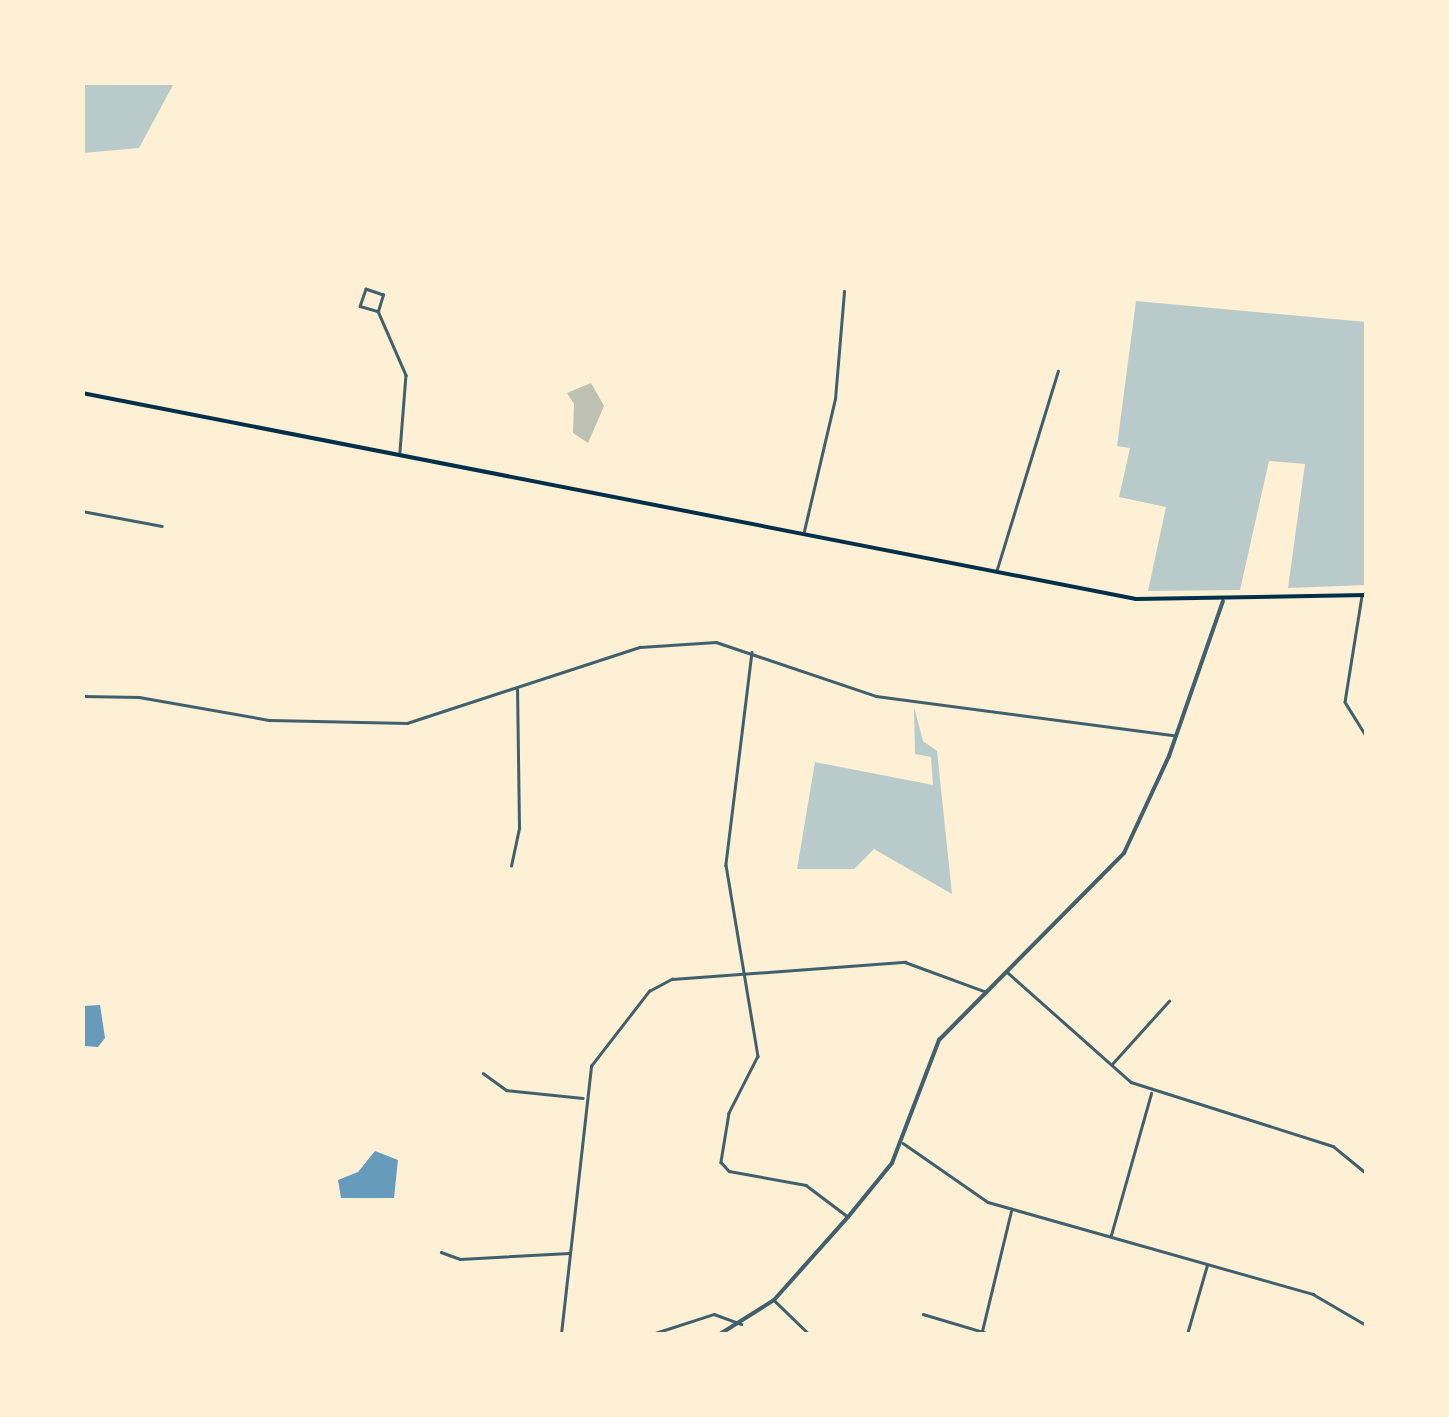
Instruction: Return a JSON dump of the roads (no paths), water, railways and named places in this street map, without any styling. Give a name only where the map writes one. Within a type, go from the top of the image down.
[{"type":"main road","points":[[82,393],[1136,599],[1223,601],[1364,594]]},
{"type":"street","points":[[378,312],[360,306],[366,288],[383,294],[378,312],[406,374],[400,454]]},
{"type":"street","points":[[804,532],[834,399],[844,291]]},
{"type":"street","points":[[996,571],[1058,371]]},
{"type":"street","points":[[82,511],[162,526]]},
{"type":"street","points":[[1364,594],[1345,702],[1366,736]]},
{"type":"street","points":[[720,1334],[774,1300],[848,1217],[901,1142],[939,1040],[984,990],[1114,868],[1175,736],[1223,601]]},
{"type":"street","points":[[82,696],[139,697],[270,720],[385,723],[430,718],[640,648],[716,642],[876,696],[1175,736]]},
{"type":"street","points":[[752,652],[726,865],[746,974],[757,1070],[729,1113],[723,1167],[806,1185],[848,1217]]},
{"type":"street","points":[[512,866],[519,828],[518,690]]},
{"type":"street","points":[[561,1334],[591,1066],[606,1039],[649,991],[672,979],[905,962],[984,990]]},
{"type":"street","points":[[1005,971],[1111,1065],[1151,1091],[1332,1146],[1366,1173]]},
{"type":"street","points":[[1111,1065],[1169,1001]]},
{"type":"street","points":[[483,1073],[506,1090],[585,1098]]},
{"type":"street","points":[[1110,1237],[1151,1091]]},
{"type":"street","points":[[901,1142],[974,1196],[1313,1294],[1366,1325]]},
{"type":"street","points":[[982,1331],[1012,1209]]},
{"type":"street","points":[[441,1252],[460,1260],[571,1252]]},
{"type":"street","points":[[1188,1334],[1208,1264]]},
{"type":"street","points":[[774,1300],[809,1334]]},
{"type":"street","points":[[652,1334],[714,1314],[741,1324]]},
{"type":"street","points":[[923,1314],[990,1334]]},
{"type":"water","points":[[100,1005],[105,1038],[98,1047],[83,1046],[83,1006]]},
{"type":"water","points":[[375,1151],[398,1160],[394,1198],[341,1198],[338,1180],[358,1172]]}]
